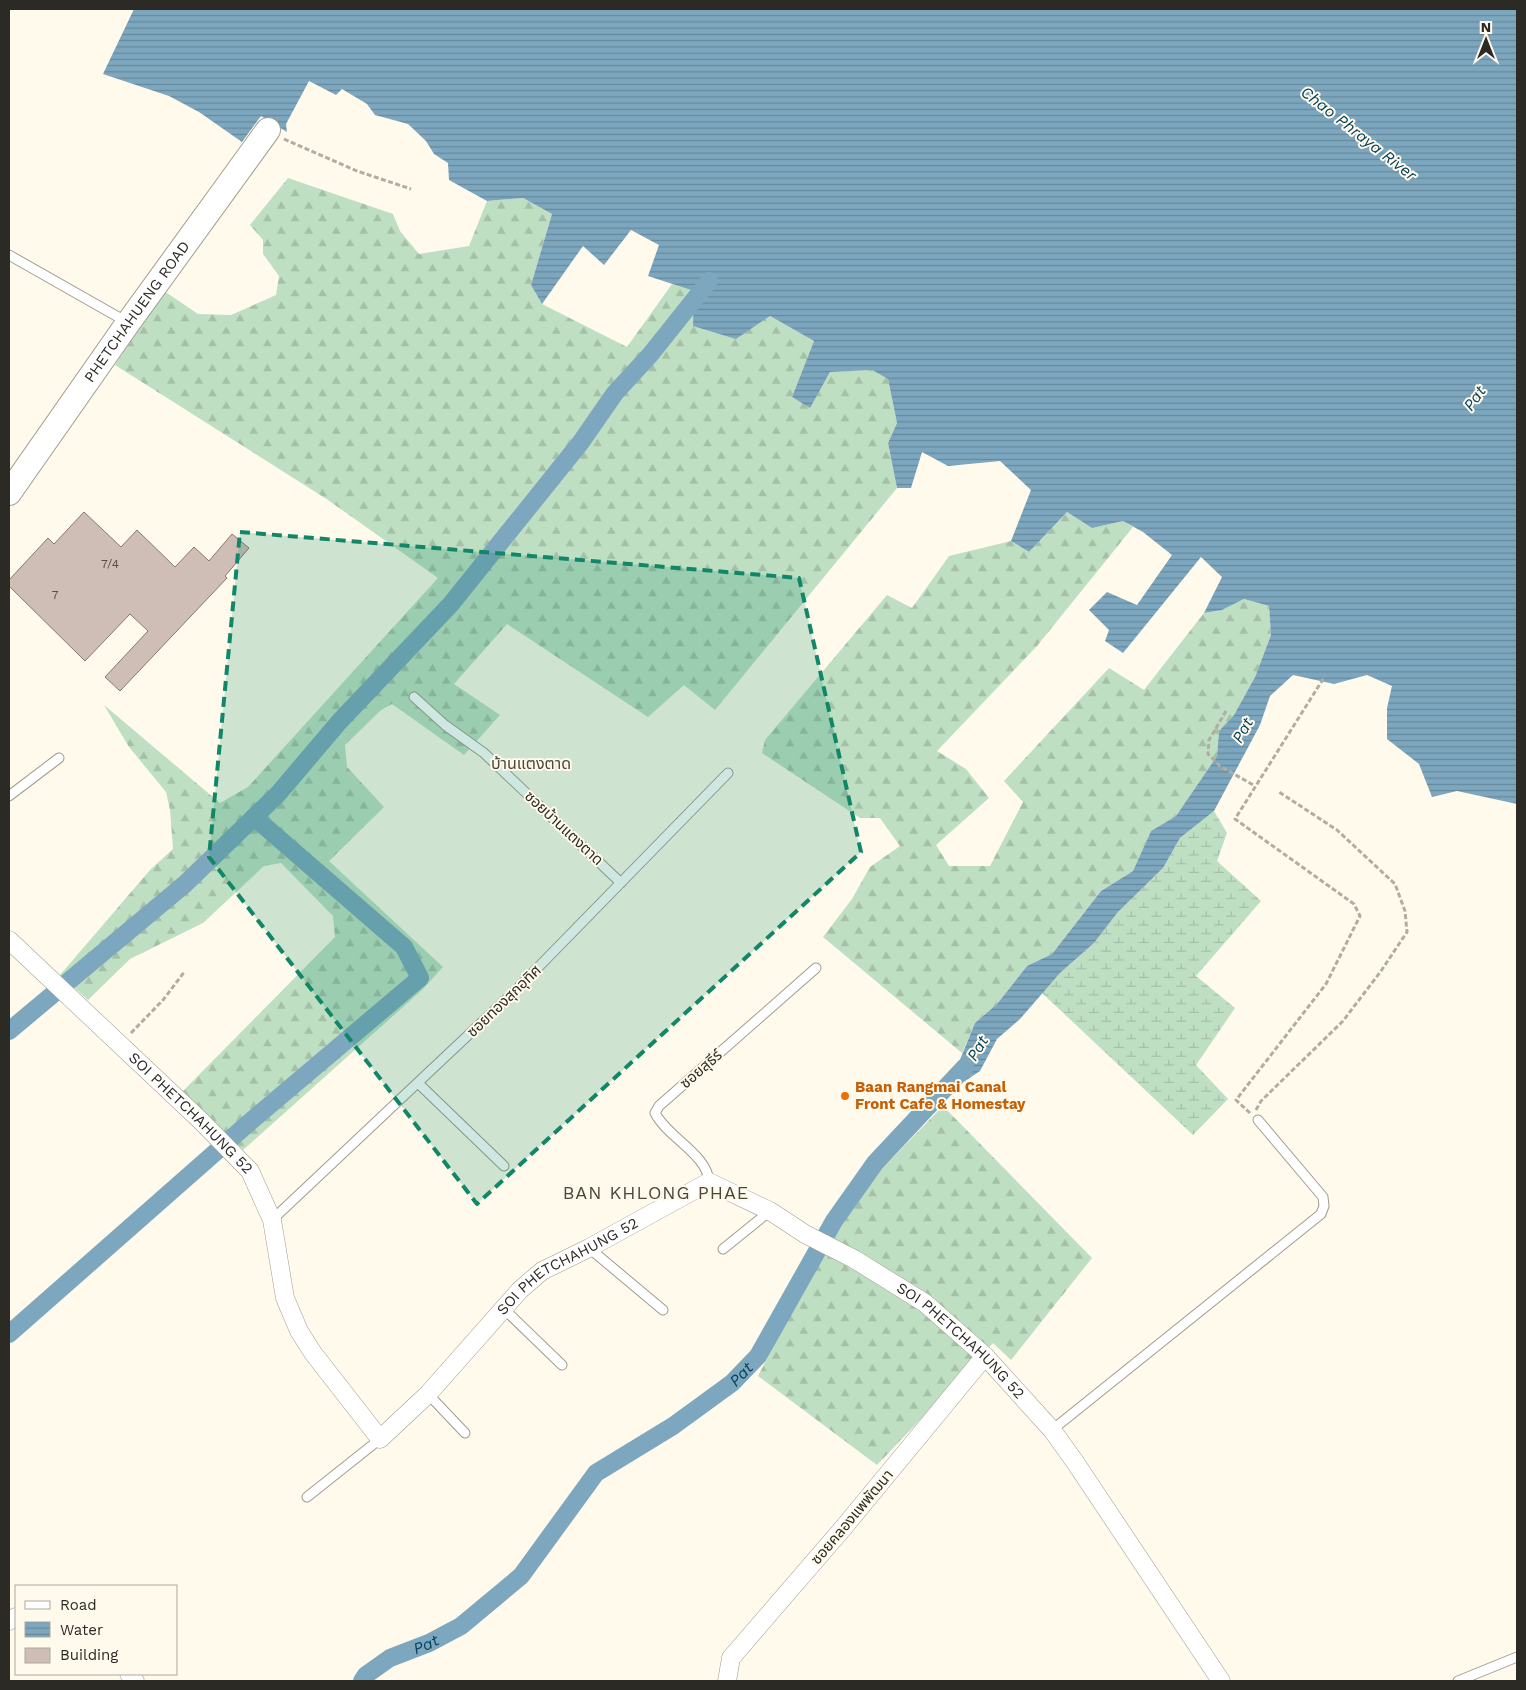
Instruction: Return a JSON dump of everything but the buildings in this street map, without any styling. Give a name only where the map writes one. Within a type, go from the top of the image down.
[{"type":"main road","name":"PHETCHAHUENG ROAD","points":[[9,493],[128,322],[268,130]]},
{"type":"street","name":"SOI PHETCHAHUNG 52","points":[[9,940],[200,1120],[249,1170],[272,1220],[285,1298],[300,1331],[313,1352],[380,1439],[428,1394],[504,1309],[542,1271],[589,1248],[709,1182],[770,1211],[805,1234],[854,1259],[925,1303],[985,1356],[1052,1430],[1221,1681]]},
{"type":"street","name":"ซอยคลองแพพัฒนา","points":[[727,1681],[731,1658],[844,1527],[985,1356]]},
{"type":"lane","points":[[9,255],[128,322]]},
{"type":"lane","name":"ซอยบ้านแตงตาด","points":[[414,697],[444,726],[484,753],[621,883]]},
{"type":"lane","points":[[9,796],[59,758]]},
{"type":"lane","name":"ซอยทองสุกอุทิศ","points":[[272,1220],[419,1084],[515,991],[728,774]]},
{"type":"lane","name":"ซอยสุธีร์","points":[[709,1182],[708,1170],[663,1126],[655,1113],[659,1106],[816,968]]},
{"type":"lane","points":[[419,1084],[504,1166]]},
{"type":"lane","points":[[1052,1430],[1321,1214],[1324,1206],[1323,1197],[1258,1120]]},
{"type":"lane","points":[[724,1249],[770,1211]]},
{"type":"lane","points":[[589,1248],[663,1310]]},
{"type":"lane","points":[[504,1309],[562,1364]]},
{"type":"lane","points":[[428,1394],[465,1433]]},
{"type":"lane","points":[[307,1497],[380,1439]]},
{"type":"lane","points":[[1458,1681],[1517,1657]]},
{"type":"path","points":[[268,130],[357,172],[411,188]]},
{"type":"path","points":[[1258,1120],[1236,1100],[1326,984],[1360,916],[1354,904],[1235,819],[1325,676]]},
{"type":"path","points":[[1226,710],[1209,740],[1208,754],[1220,766],[1255,786]]},
{"type":"path","points":[[1258,1120],[1256,1110],[1261,1101],[1343,1021],[1381,971],[1406,932],[1406,912],[1395,884],[1337,830],[1280,792]]},
{"type":"path","points":[[120,1044],[163,1000],[186,971]]},
{"type":"highlighted area","points":[[240,532],[799,578],[861,852],[477,1204],[209,857]]},
{"type":"green space","points":[[288,178],[393,214],[400,231],[419,254],[469,246],[487,201],[523,198],[552,214],[531,285],[542,304],[627,347],[672,284],[694,291],[736,338],[770,316],[814,341],[792,397],[810,407],[830,372],[872,370],[888,379],[897,423],[888,443],[897,488],[715,710],[684,685],[648,717],[507,624],[454,684],[500,715],[464,755],[392,704],[381,710],[345,745],[347,767],[384,807],[329,861],[443,967],[422,990],[243,1150],[183,1091],[335,937],[333,916],[281,863],[264,866],[203,923],[130,959],[88,1000],[60,975],[150,870],[173,849],[170,810],[166,792],[129,747],[104,705],[220,803],[248,787],[438,578],[328,500],[115,365],[164,291],[198,314],[231,315],[276,295],[279,276],[263,254],[263,240],[250,225]]},
{"type":"green space","points":[[1067,512],[1092,528],[1123,521],[1133,527],[1037,646],[937,751],[966,769],[989,798],[936,845],[949,866],[990,866],[1023,802],[1004,781],[1109,668],[1144,690],[1204,613],[1222,610],[1244,599],[1269,606],[1271,635],[1255,677],[1234,715],[1219,731],[1217,756],[1176,816],[1151,831],[1133,871],[1101,891],[1052,954],[1027,966],[997,1004],[975,1023],[962,1053],[823,937],[852,899],[870,867],[900,846],[880,818],[860,818],[762,753],[765,740],[887,595],[912,608],[949,556],[1011,541],[1029,552]]},
{"type":"green space","points":[[1214,811],[1227,833],[1217,861],[1261,901],[1196,976],[1235,1008],[1196,1065],[1228,1099],[1193,1135],[1042,993],[1060,973],[1094,943],[1118,912],[1163,868],[1180,838]]},
{"type":"green space","points":[[943,1106],[1092,1258],[1011,1360],[993,1343],[877,1465],[758,1376],[806,1283],[870,1181]]},
{"type":"water","name":"Chao Phraya River","points":[[134,9],[1517,9],[1517,804],[1457,791],[1432,797],[1419,764],[1387,739],[1387,708],[1392,686],[1367,675],[1334,684],[1293,675],[1270,696],[1260,725],[1214,811],[1180,838],[1163,868],[1118,912],[1094,943],[1060,973],[1020,1019],[997,1039],[980,1071],[962,1083],[950,1084],[975,1023],[997,1004],[1027,966],[1052,954],[1101,891],[1133,871],[1151,831],[1176,816],[1217,756],[1219,731],[1234,715],[1255,677],[1271,635],[1269,606],[1244,599],[1222,610],[1204,613],[1222,577],[1201,557],[1123,653],[1105,641],[1109,630],[1089,610],[1107,592],[1137,605],[1172,555],[1143,532],[1123,521],[1092,528],[1067,512],[1029,552],[1011,541],[1031,490],[1000,461],[948,466],[922,452],[911,488],[897,488],[888,443],[897,423],[888,379],[872,370],[830,372],[810,408],[792,397],[814,341],[770,316],[736,339],[693,326],[694,291],[648,276],[659,245],[631,230],[604,265],[583,246],[542,304],[531,285],[552,214],[523,198],[487,201],[449,180],[448,163],[434,154],[426,141],[408,124],[375,115],[367,104],[342,89],[336,95],[309,81],[286,124],[287,132],[261,116],[242,142],[199,112],[169,96],[103,74]]},
{"type":"waterway","points":[[9,1031],[185,884],[278,794],[339,722],[451,604],[581,442],[615,393],[650,355],[709,281]]},
{"type":"waterway","points":[[9,1334],[251,1121],[420,978],[404,947],[254,817]]},
{"type":"waterway","name":"Pat","points":[[362,1681],[366,1675],[390,1658],[429,1643],[461,1626],[521,1576],[596,1473],[673,1426],[732,1383],[758,1356],[834,1221],[875,1163],[965,1067]]},
{"type":"place","name":"Baan Rangmai Canal Front Cafe & Homestay","points":[[845,1096]]},
{"type":"district","name":"บ้านแตงตาด","points":[[531,763]]},
{"type":"district","name":"BAN KHLONG PHAE","points":[[656,1193]]}]
